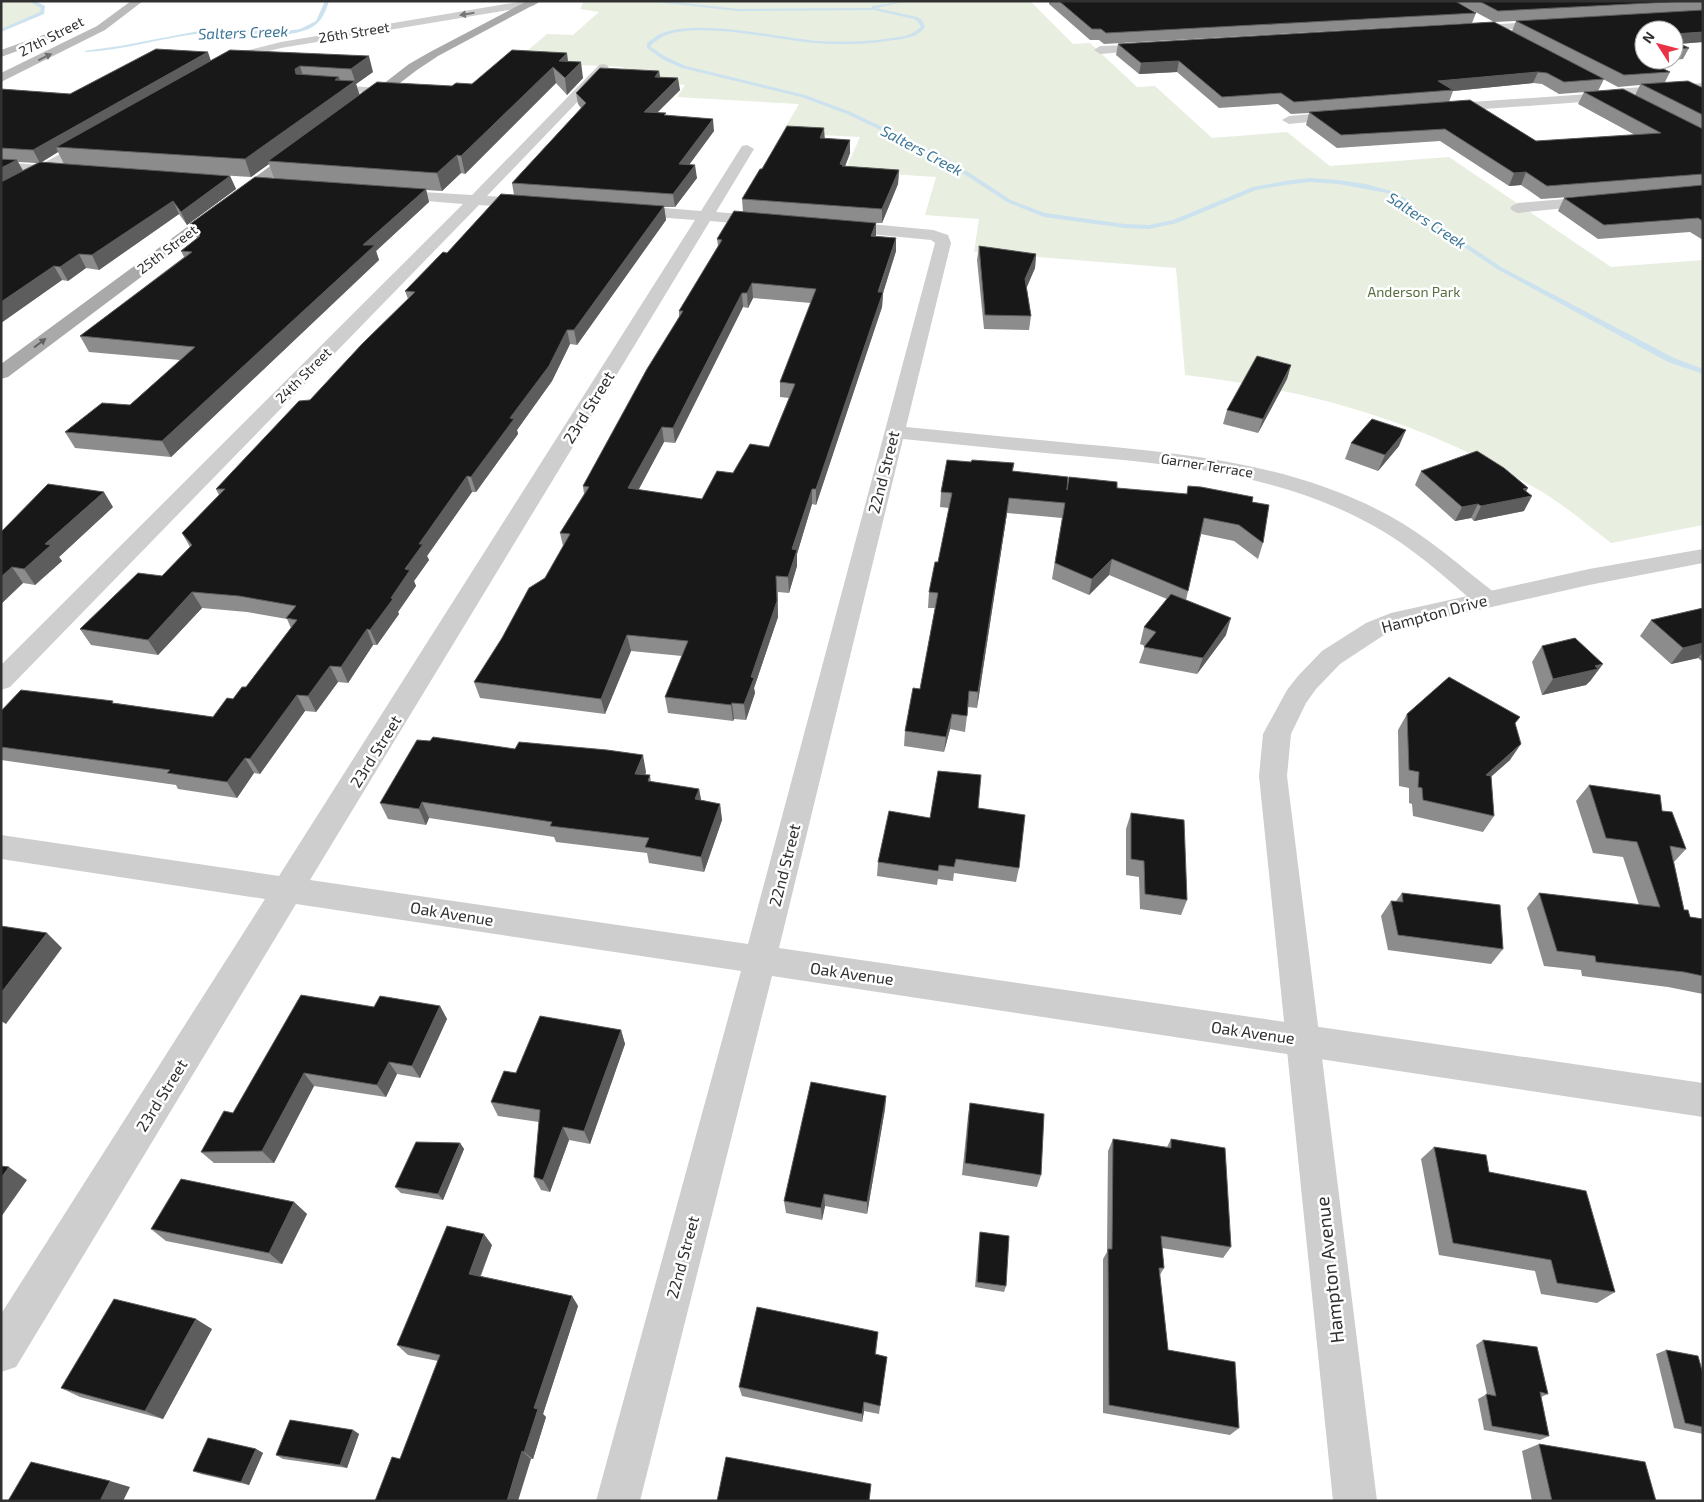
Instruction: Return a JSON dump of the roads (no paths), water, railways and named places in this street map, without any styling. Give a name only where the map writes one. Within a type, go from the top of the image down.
[{"type":"main road","name":"27th Street","points":[[1,78],[101,28],[138,1]]},
{"type":"main road","points":[[348,115],[434,54],[534,2]]},
{"type":"main road","points":[[1,54],[69,28]]},
{"type":"main road","name":"25th Street","points":[[1,372],[308,145]]},
{"type":"main road","points":[[22,181],[43,169],[72,171]]},
{"type":"main road","points":[[234,183],[254,184]]},
{"type":"street","name":"26th Street","points":[[211,72],[249,53],[281,44],[534,2]]},
{"type":"street","points":[[1468,15],[1509,36]]},
{"type":"street","points":[[1452,30],[1566,23]]},
{"type":"street","points":[[1100,50],[1169,46]]},
{"type":"street","name":"24th Street","points":[[1,681],[476,200],[603,68]]},
{"type":"street","points":[[1597,83],[1637,104]]},
{"type":"street","points":[[1426,110],[1617,94]]},
{"type":"street","points":[[1289,120],[1357,114]]},
{"type":"street","points":[[1,166],[43,169],[103,135]]},
{"type":"street","name":"23rd Street","points":[[1,1352],[747,149]]},
{"type":"street","points":[[254,184],[276,186]]},
{"type":"street","points":[[376,193],[543,204]]},
{"type":"street","points":[[1518,208],[1615,200]]},
{"type":"street","points":[[610,209],[785,222]]},
{"type":"street","name":"22nd Street","points":[[618,1501],[760,960],[943,243],[942,238],[933,235],[824,225]]},
{"type":"street","name":"Garner Terrace","points":[[894,432],[1198,461],[1266,475],[1341,501],[1380,520],[1417,543],[1486,599]]},
{"type":"street","name":"Hampton Drive","points":[[1302,1039],[1274,776],[1278,732],[1294,700],[1312,674],[1334,653],[1364,634],[1392,621],[1486,599],[1703,556]]},
{"type":"street","name":"Oak Avenue","points":[[1,847],[289,888],[1703,1100]]},
{"type":"street","name":"Hampton Avenue","points":[[1302,1039],[1355,1501]]},
{"type":"lane","points":[[1617,94],[1703,86]]},
{"type":"lane","points":[[324,88],[380,91]]},
{"type":"waterway","name":"Salters Creek","points":[[1,31],[42,13],[43,7],[31,1]]},
{"type":"waterway","name":"Salters Creek","points":[[86,51],[120,48],[204,31],[232,30],[278,33],[301,30],[317,22],[322,15],[327,1]]},
{"type":"waterway","name":"Salters Creek","points":[[650,1],[738,10],[874,9],[915,18],[920,21],[923,27],[917,33],[905,37],[873,41],[845,43],[816,42],[728,31],[703,30],[681,31],[662,35],[649,44],[649,48],[664,58],[684,67],[803,96],[849,113],[943,158],[1009,201],[1044,215],[1125,226],[1149,227],[1175,222],[1255,188],[1285,183],[1310,180],[1338,182],[1389,192],[1401,198],[1435,225],[1499,268],[1671,360],[1703,372]]},
{"type":"waterway","points":[[874,7],[905,1]]},
{"type":"park label","name":"Anderson Park","points":[[1414,291]]}]
